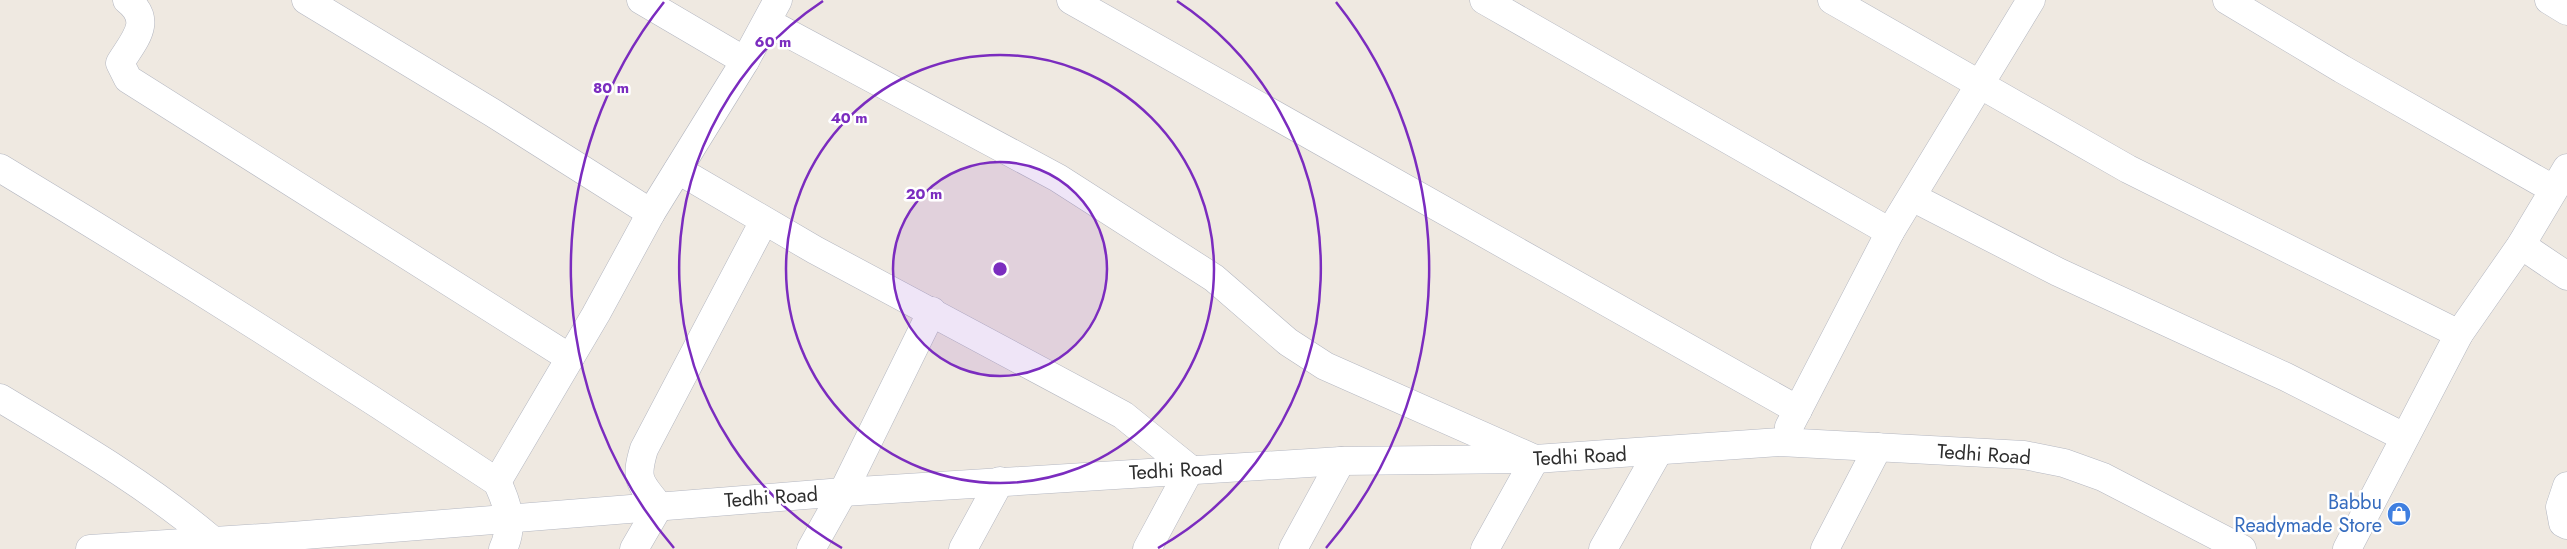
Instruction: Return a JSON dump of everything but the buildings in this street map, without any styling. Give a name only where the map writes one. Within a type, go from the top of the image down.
[{"type":"street","points":[[306,0],[493,113],[651,213]]},
{"type":"street","points":[[641,0],[745,61]]},
{"type":"street","points":[[1071,0],[1798,410]]},
{"type":"street","points":[[1484,0],[1890,232]]},
{"type":"street","points":[[1832,0],[2128,169],[2459,334]]},
{"type":"street","points":[[1780,442],[1890,232],[2031,0]]},
{"type":"street","points":[[2227,0],[2342,69],[2560,179],[2521,245],[2459,334],[2347,549]]},
{"type":"street","points":[[2549,0],[2567,11]]},
{"type":"street","points":[[140,5],[142,23],[120,63],[128,79],[570,358]]},
{"type":"street","points":[[497,482],[570,358],[651,213],[745,61],[773,11],[1058,178],[1214,278],[1288,342],[1325,366],[1535,459],[1485,549]]},
{"type":"street","points":[[0,168],[118,239],[365,395],[497,482],[504,498],[509,518],[509,533],[503,549]]},
{"type":"street","points":[[678,170],[764,221],[1123,415],[1190,469],[1147,549]]},
{"type":"street","points":[[1912,197],[2058,272],[2286,377],[2404,437]]},
{"type":"street","points":[[634,549],[659,506],[643,487],[638,470],[644,448],[764,221]]},
{"type":"street","points":[[2521,245],[2567,276]]},
{"type":"street","points":[[811,549],[843,492],[932,311]]},
{"type":"street","points":[[0,398],[127,474],[175,509],[211,539]]},
{"type":"street","name":"Tedhi Road","points":[[90,549],[211,539],[289,542],[509,518],[1000,481],[1341,461],[1535,459],[1658,452],[1780,442],[2024,454],[2064,463],[2103,478],[2242,549]]},
{"type":"street","points":[[1825,549],[1878,447]]},
{"type":"street","points":[[1604,549],[1658,452]]},
{"type":"street","points":[[1293,549],[1341,461]]},
{"type":"street","points":[[964,549],[1000,481]]},
{"type":"street","points":[[2567,486],[2560,507],[2563,522],[2567,525]]},
{"type":"place","name":"Babbu Readymade Store","points":[[2399,514]]}]
